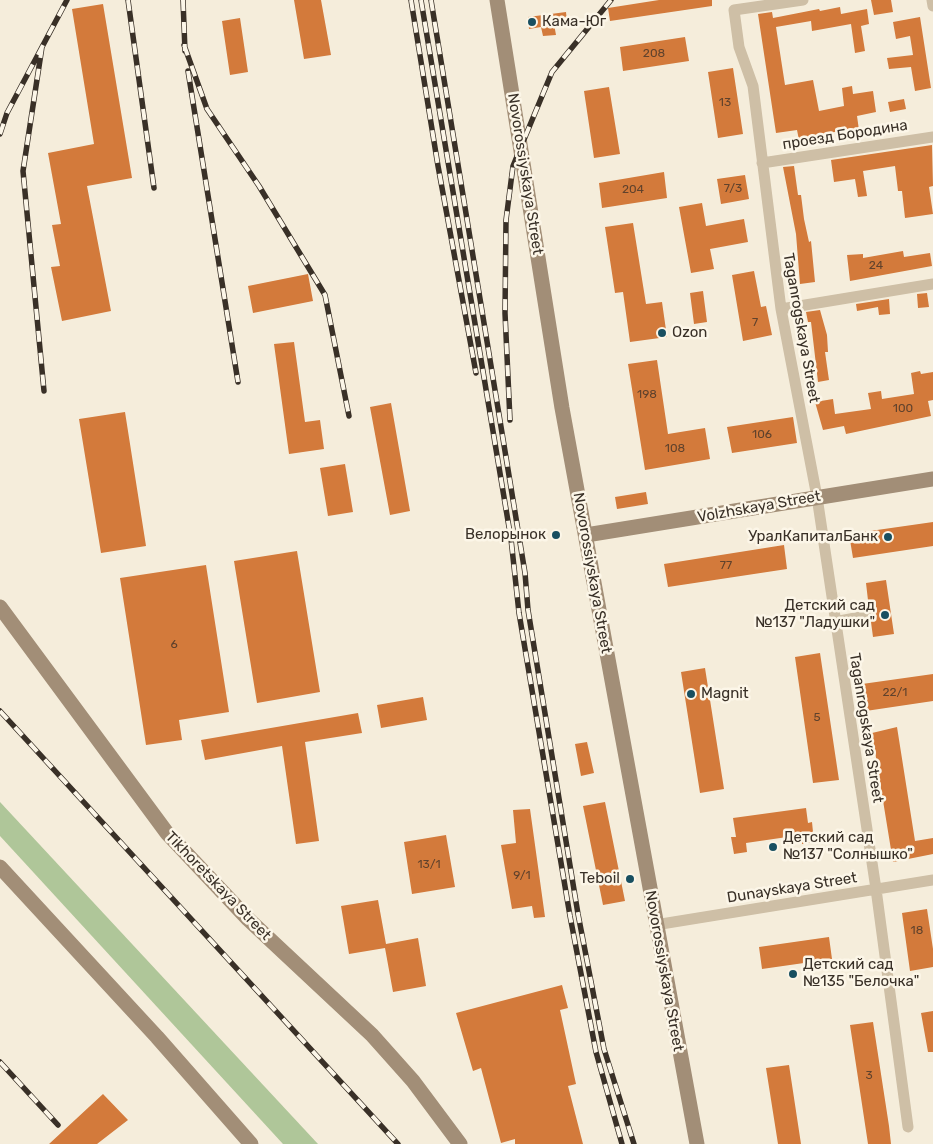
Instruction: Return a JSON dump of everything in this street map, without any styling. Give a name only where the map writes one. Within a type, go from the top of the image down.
[{"type":"street","name":"Novorossiyskaya Street","points":[[497,0],[562,408],[655,925],[697,1144]]},
{"type":"street","name":"Taganrogskaya Street","points":[[803,0],[734,10],[739,47],[753,86],[781,309],[817,497],[834,622],[876,889],[908,1128]]},
{"type":"street","points":[[932,0],[933,6]]},
{"type":"street","name":"проезд Бородина","points":[[762,163],[933,136]]},
{"type":"street","points":[[781,309],[933,284]]},
{"type":"street","name":"Volzhskaya Street","points":[[586,535],[933,480]]},
{"type":"street","name":"Tikhoretskaya Street","points":[[0,607],[167,833],[248,919],[372,1035],[413,1081],[457,1140]]},
{"type":"street","points":[[834,622],[866,616]]},
{"type":"street","points":[[0,867],[157,1036],[251,1144]]},
{"type":"street","name":"Dunayskaya Street","points":[[655,925],[933,880]]},
{"type":"green space","points":[[0,802],[318,1144],[283,1144],[0,836]]},
{"type":"building","points":[[294,0],[321,0],[331,55],[304,59]]},
{"type":"building","points":[[659,0],[712,0],[712,6],[610,21],[608,8]]},
{"type":"building","points":[[871,0],[891,0],[893,12],[874,15]]},
{"type":"building","points":[[103,4],[132,178],[87,186],[111,311],[62,321],[51,267],[60,266],[52,225],[61,224],[48,153],[94,144],[72,9]]},
{"type":"building","points":[[840,7],[841,14],[867,9],[869,24],[861,26],[865,51],[855,53],[851,24],[812,31],[811,21],[776,27],[785,85],[813,80],[819,111],[844,106],[842,88],[852,86],[853,94],[873,91],[876,112],[857,116],[859,130],[848,132],[848,129],[799,140],[797,130],[776,133],[758,14],[772,12],[773,18]]},
{"type":"building","points":[[566,12],[567,22],[554,24],[556,35],[543,36],[541,27],[529,29],[528,17]]},
{"type":"building","points":[[920,17],[931,88],[915,91],[911,67],[889,69],[887,58],[913,55],[910,36],[896,39],[893,22]]},
{"type":"building","points":[[240,18],[248,72],[230,75],[222,21]]},
{"type":"building","points":[[685,37],[689,61],[623,71],[620,47]]},
{"type":"building","points":[[733,68],[743,134],[718,138],[708,72]]},
{"type":"building","points":[[609,87],[620,154],[594,158],[584,91]]},
{"type":"building","points":[[904,99],[906,109],[890,112],[888,102]]},
{"type":"building","points":[[932,145],[933,186],[929,187],[933,214],[905,218],[902,191],[898,191],[895,166],[863,171],[867,196],[858,197],[855,179],[834,182],[831,160]]},
{"type":"building","points":[[794,166],[798,195],[801,195],[809,242],[811,241],[815,282],[800,284],[796,234],[783,167]]},
{"type":"building","points":[[664,172],[667,198],[602,208],[599,183]]},
{"type":"building","points":[[745,175],[749,199],[721,204],[717,179]]},
{"type":"building","points":[[702,203],[706,226],[744,219],[748,242],[710,249],[714,269],[691,273],[679,207]]},
{"type":"building","points":[[633,223],[646,304],[662,302],[667,337],[630,342],[623,292],[615,293],[605,227]]},
{"type":"building","points":[[903,251],[904,257],[930,253],[932,266],[850,281],[847,255],[863,254],[863,258]]},
{"type":"building","points":[[754,271],[761,307],[766,306],[772,335],[743,341],[732,275]]},
{"type":"building","points":[[308,274],[313,301],[253,313],[248,286]]},
{"type":"building","points":[[703,291],[707,322],[694,324],[690,293]]},
{"type":"building","points":[[927,293],[929,307],[918,308],[917,294]]},
{"type":"building","points":[[889,299],[890,314],[879,315],[878,307],[857,311],[856,304]]},
{"type":"building","points":[[820,310],[827,335],[828,352],[825,352],[829,380],[818,382],[811,322],[808,322],[806,312]]},
{"type":"building","points":[[294,342],[305,422],[320,420],[324,449],[289,454],[274,344]]},
{"type":"building","points":[[657,360],[668,434],[705,428],[710,459],[645,470],[628,364]]},
{"type":"building","points":[[920,371],[921,374],[933,372],[933,400],[928,401],[931,416],[846,434],[844,426],[823,430],[815,402],[833,399],[835,414],[871,409],[868,393],[881,391],[882,399],[914,394],[911,373]]},
{"type":"building","points":[[391,403],[410,511],[390,515],[370,407]]},
{"type":"building","points":[[125,412],[146,546],[101,553],[79,419]]},
{"type":"building","points":[[793,417],[797,443],[732,453],[727,427]]},
{"type":"building","points":[[345,464],[353,512],[328,516],[320,468]]},
{"type":"building","points":[[646,492],[648,504],[617,509],[615,497]]},
{"type":"building","points":[[933,522],[933,546],[853,558],[849,534]]},
{"type":"building","points":[[784,545],[787,569],[668,587],[664,564]]},
{"type":"building","points":[[297,551],[320,692],[257,703],[234,561]]},
{"type":"building","points":[[206,565],[229,712],[179,720],[182,740],[146,745],[120,578]]},
{"type":"building","points":[[886,580],[894,634],[873,637],[871,622],[873,615],[869,609],[866,583]]},
{"type":"building","points":[[820,653],[839,780],[813,783],[795,657]]},
{"type":"building","points":[[705,668],[724,789],[700,793],[681,672]]},
{"type":"building","points":[[933,674],[933,701],[859,712],[855,685]]},
{"type":"building","points":[[423,697],[427,720],[381,728],[377,705]]},
{"type":"building","points":[[358,713],[362,733],[305,742],[319,841],[296,844],[282,746],[205,760],[201,740]]},
{"type":"building","points":[[897,727],[915,841],[933,838],[933,854],[893,862],[872,733]]},
{"type":"building","points":[[587,742],[594,773],[581,776],[575,744]]},
{"type":"building","points":[[605,802],[625,901],[603,905],[583,806]]},
{"type":"building","points":[[806,808],[808,823],[812,822],[814,842],[802,844],[801,835],[746,843],[747,852],[734,854],[731,837],[736,837],[733,818]]},
{"type":"building","points":[[530,809],[545,917],[534,918],[532,906],[512,909],[501,845],[516,843],[513,810]]},
{"type":"building","points":[[446,835],[455,887],[412,894],[404,842]]},
{"type":"building","points":[[378,900],[386,944],[418,938],[426,986],[393,992],[385,948],[349,954],[341,906]]},
{"type":"building","points":[[927,909],[933,949],[933,967],[910,971],[902,913]]},
{"type":"building","points":[[829,937],[832,959],[762,969],[759,947]]},
{"type":"building","points":[[562,985],[568,1008],[560,1010],[576,1084],[568,1086],[583,1144],[515,1144],[515,1139],[501,1143],[481,1068],[473,1071],[456,1013]]},
{"type":"building","points":[[933,1011],[933,1052],[928,1052],[921,1013]]},
{"type":"building","points":[[873,1022],[891,1144],[868,1144],[850,1025]]},
{"type":"building","points":[[789,1065],[801,1144],[778,1144],[766,1068]]},
{"type":"building","points":[[103,1094],[128,1120],[97,1144],[49,1144]]},
{"type":"railway","points":[[0,134],[7,113],[67,0]]},
{"type":"railway","points":[[128,0],[154,188]]},
{"type":"railway","points":[[183,0],[185,51]]},
{"type":"railway","points":[[411,0],[438,166],[476,373]]},
{"type":"railway","points":[[421,0],[511,539],[519,613],[570,916],[596,1052],[622,1144]]},
{"type":"railway","points":[[431,0],[525,573],[528,610],[578,914],[604,1049],[634,1144]]},
{"type":"railway","points":[[510,420],[505,313],[506,220],[513,166],[552,72],[611,0]]},
{"type":"railway","points":[[184,45],[207,109],[259,186],[325,295],[349,416]]},
{"type":"railway","points":[[42,47],[23,171],[44,391]]},
{"type":"railway","points":[[188,71],[238,382]]},
{"type":"railway","points":[[0,711],[398,1144]]},
{"type":"railway","points":[[0,1062],[58,1125]]},
{"type":"place","name":"Кама-Юг","points":[[532,22]]},
{"type":"place","name":"Ozon","points":[[662,333]]},
{"type":"place","name":"Велорынок","points":[[556,535]]},
{"type":"place","name":"УралКапиталБанк","points":[[888,537]]},
{"type":"place","name":"Детский сад №137 \"Ладушки\"","points":[[885,615]]},
{"type":"place","name":"Magnit","points":[[691,694]]},
{"type":"place","name":"Детский сад №137 \"Солнышко\"","points":[[773,847]]},
{"type":"place","name":"Teboil","points":[[630,879]]},
{"type":"place","name":"Детский сад №135 \"Белочка\"","points":[[793,974]]}]
